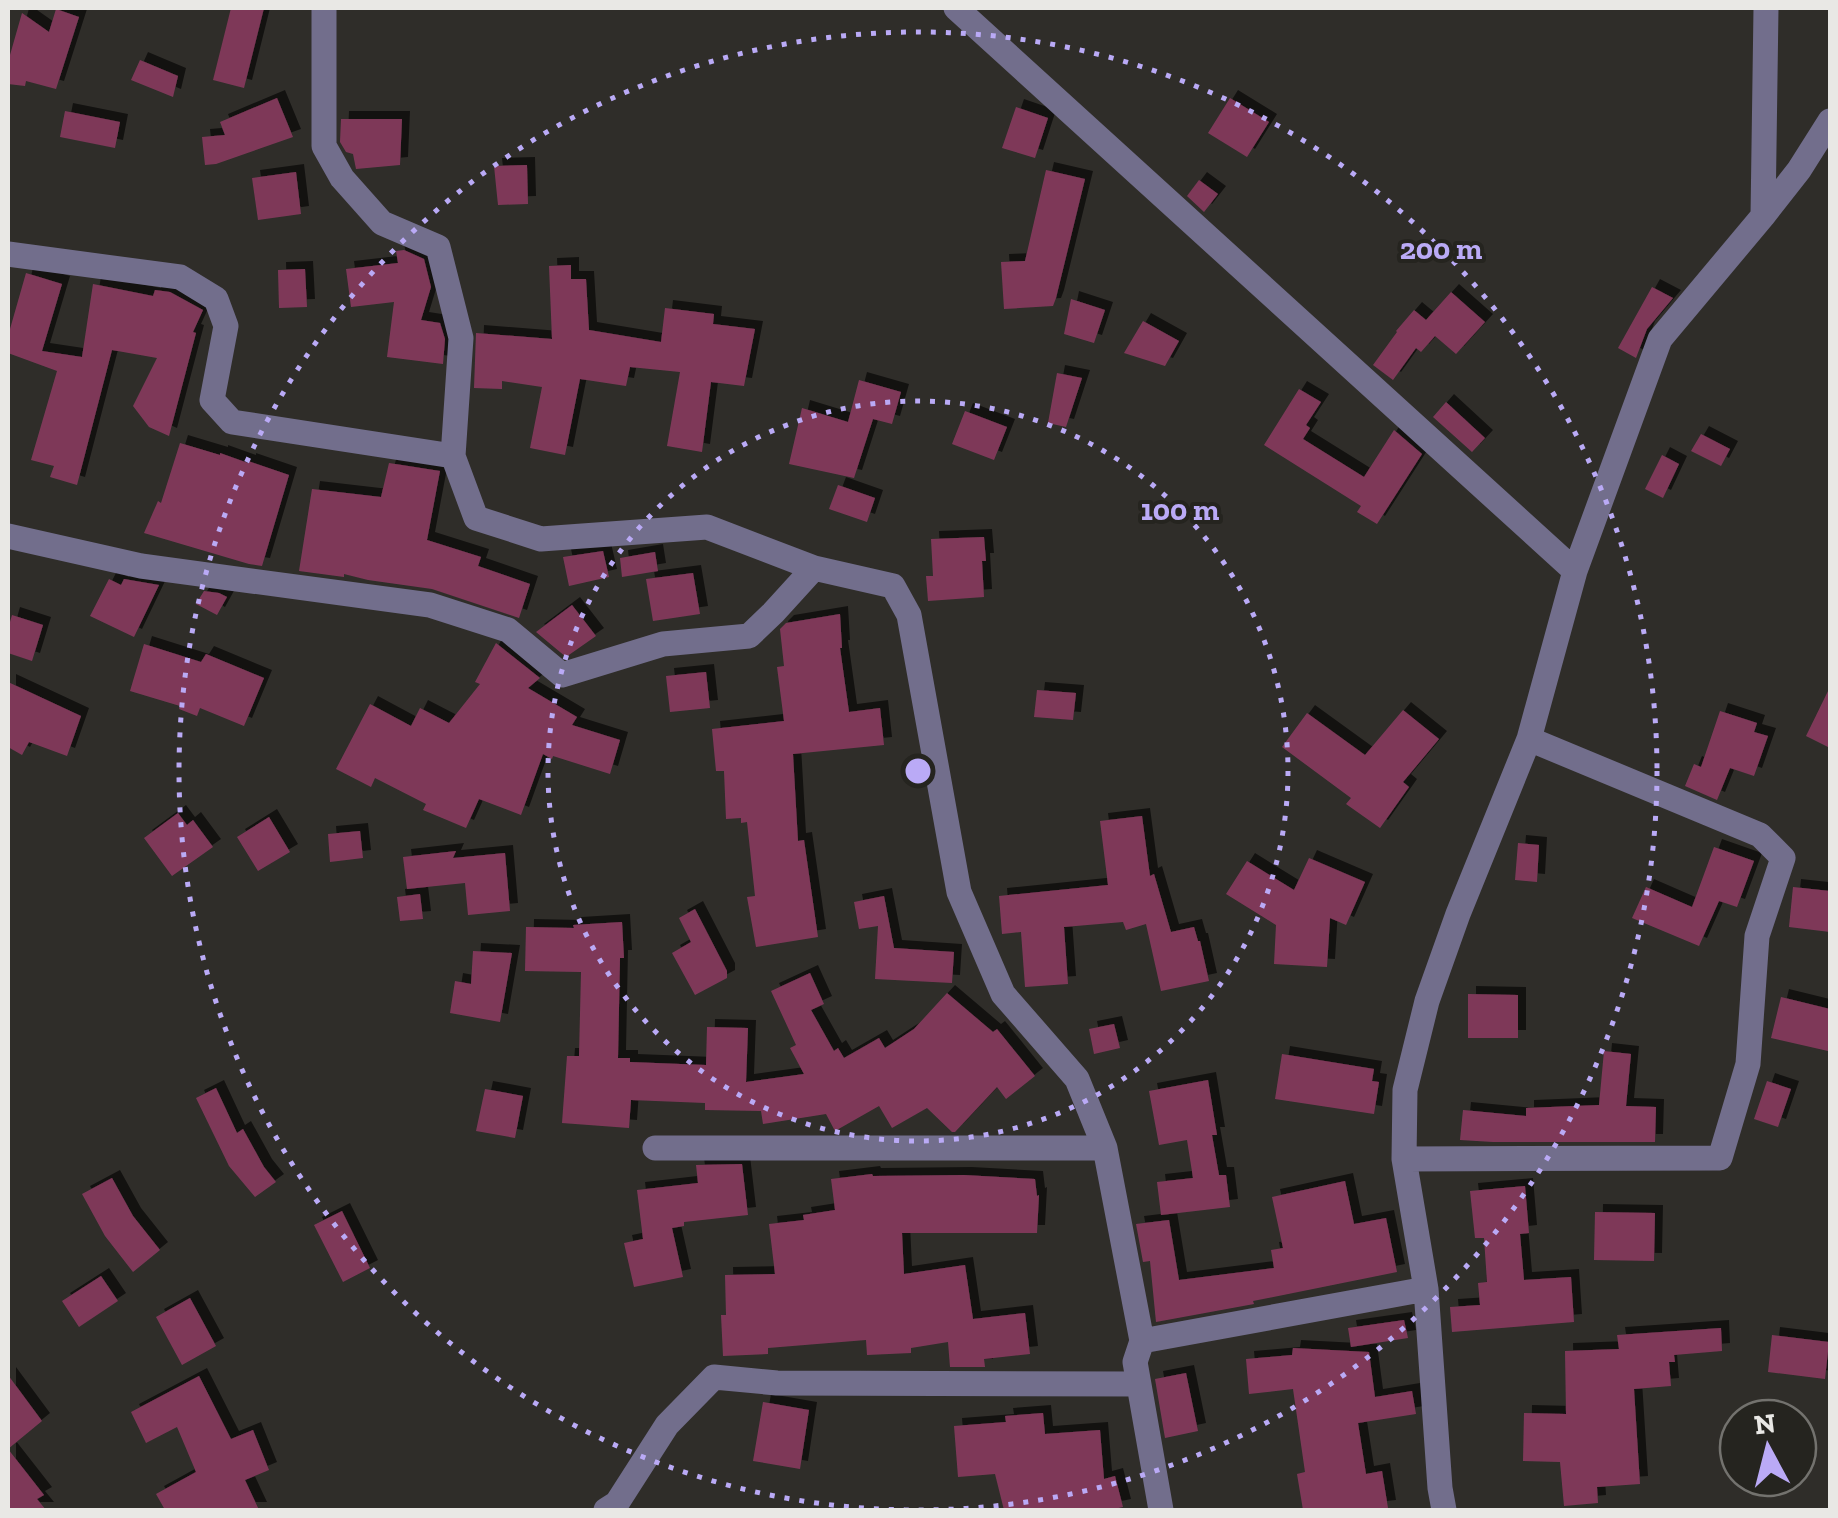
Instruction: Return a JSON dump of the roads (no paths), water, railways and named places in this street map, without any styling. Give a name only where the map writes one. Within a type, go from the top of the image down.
[{"type":"street","points":[[324,8],[324,146],[342,178],[382,223],[438,247],[461,338],[452,456],[476,518],[541,538],[707,527],[814,568],[893,586],[910,615],[960,892],[1003,994],[1077,1079],[1105,1148],[1142,1340],[1135,1362],[1161,1510]]},
{"type":"street","points":[[956,8],[1575,571]]},
{"type":"street","points":[[1763,216],[1766,8]]},
{"type":"street","points":[[1444,1510],[1426,1289],[1404,1159],[1406,1090],[1427,1001],[1528,739],[1575,571],[1660,340],[1799,170],[1830,122]]},
{"type":"street","points":[[8,254],[180,277],[216,299],[226,326],[212,400],[232,422],[452,456]]},
{"type":"street","points":[[8,536],[141,566],[430,605],[508,630],[562,675],[663,644],[748,636],[814,568]]},
{"type":"street","points":[[1404,1159],[1720,1158],[1743,1083],[1748,1064],[1757,936],[1783,858],[1760,835],[1528,739]]},
{"type":"street","points":[[655,1148],[1105,1148]]},
{"type":"street","points":[[1142,1340],[1426,1289]]},
{"type":"street","points":[[606,1510],[617,1503],[667,1425],[714,1377],[776,1383],[1138,1384]]}]
